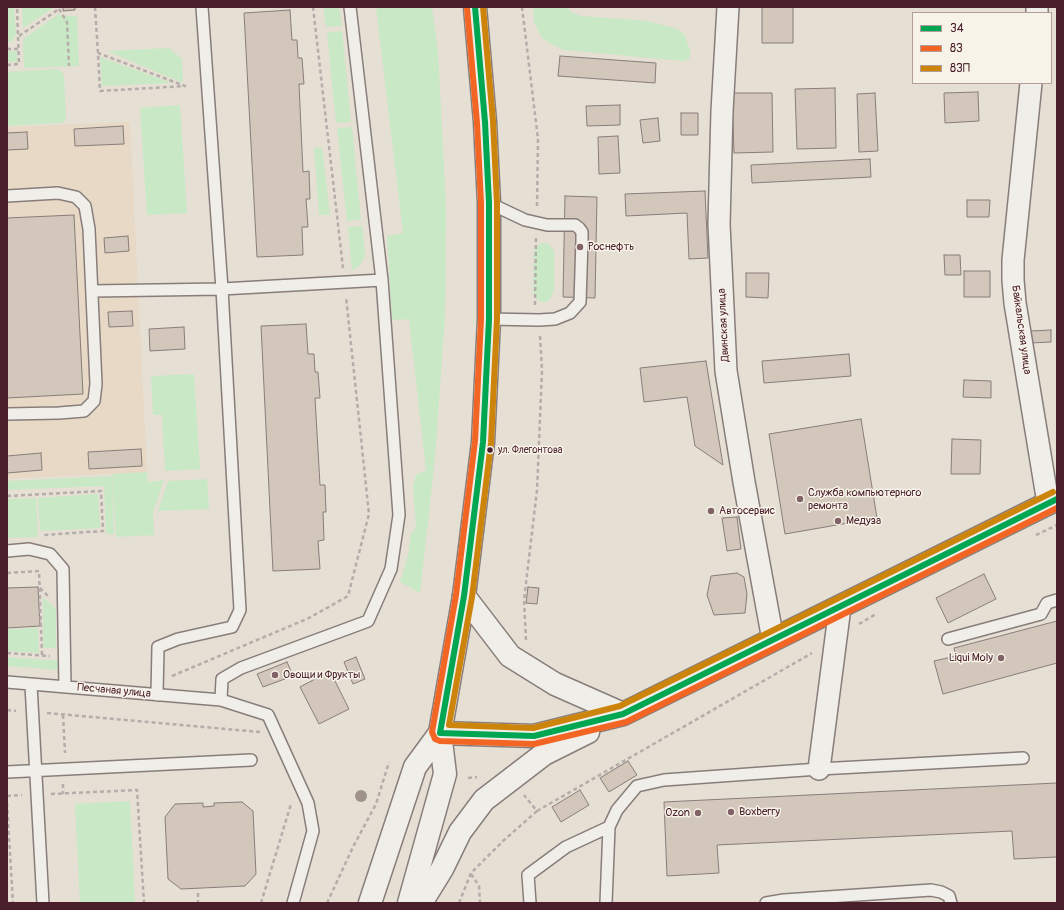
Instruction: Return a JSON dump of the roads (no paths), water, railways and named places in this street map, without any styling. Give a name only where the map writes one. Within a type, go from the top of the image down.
[{"type":"street","points":[[409,903],[445,774],[440,733],[464,596],[483,442],[489,319],[488,203],[485,122],[475,7]]},
{"type":"street","name":"Двинская улица","points":[[728,7],[722,111],[719,224],[726,371],[744,482],[773,640]]},
{"type":"street","name":"Байкальская улица","points":[[1031,84],[1013,280],[1015,303],[1053,501]]},
{"type":"street","points":[[421,903],[442,869],[460,832],[484,800],[544,754],[1053,501]]},
{"type":"street","points":[[464,596],[510,656],[555,684],[623,714]]},
{"type":"street","points":[[819,769],[840,607]]},
{"type":"street","points":[[440,733],[534,736],[623,714]]},
{"type":"street","points":[[370,903],[415,767],[440,733]]},
{"type":"lane","points":[[157,695],[158,647],[178,639],[232,627],[240,610],[222,289],[202,7]]},
{"type":"lane","points":[[220,700],[222,679],[241,668],[368,621],[391,569],[399,515],[382,280],[350,7]]},
{"type":"lane","points":[[7,196],[58,193],[76,197],[85,206],[89,229],[96,384],[94,401],[84,410],[59,413],[7,414]]},
{"type":"lane","points":[[488,203],[525,220],[547,225],[575,225],[580,228],[582,232],[580,302],[570,313],[555,319],[489,319]]},
{"type":"lane","points":[[92,291],[222,289],[382,280]]},
{"type":"lane","points":[[7,551],[29,549],[50,554],[63,569],[65,687]]},
{"type":"lane","points":[[948,639],[1041,614],[1047,602],[1057,600]]},
{"type":"lane","name":"Песчаная улица","points":[[7,682],[220,700],[268,715],[308,803],[313,831],[292,903]]},
{"type":"lane","points":[[32,685],[43,903]]},
{"type":"lane","points":[[606,903],[609,827],[617,810],[637,786],[664,780],[819,769],[1023,758]]},
{"type":"lane","points":[[7,772],[251,760]]},
{"type":"lane","points":[[530,903],[528,875],[566,847],[609,827]]},
{"type":"lane","points":[[766,903],[784,900],[931,890],[941,892],[948,896],[950,903]]},
{"type":"place","name":"Роснефть","points":[[580,247]]},
{"type":"place","name":"ул. Флегонтова","points":[[490,450]]},
{"type":"place","name":"Служба компьютерного ремонта","points":[[800,499]]},
{"type":"place","name":"Автосервис","points":[[711,511]]},
{"type":"place","name":"Медуза","points":[[838,521]]},
{"type":"place","name":"Liqui Moly","points":[[1001,658]]},
{"type":"place","name":"Овощи и Фрукты","points":[[275,675]]},
{"type":"place","name":"Boxberry","points":[[731,812]]},
{"type":"place","name":"Ozon","points":[[698,813]]}]
